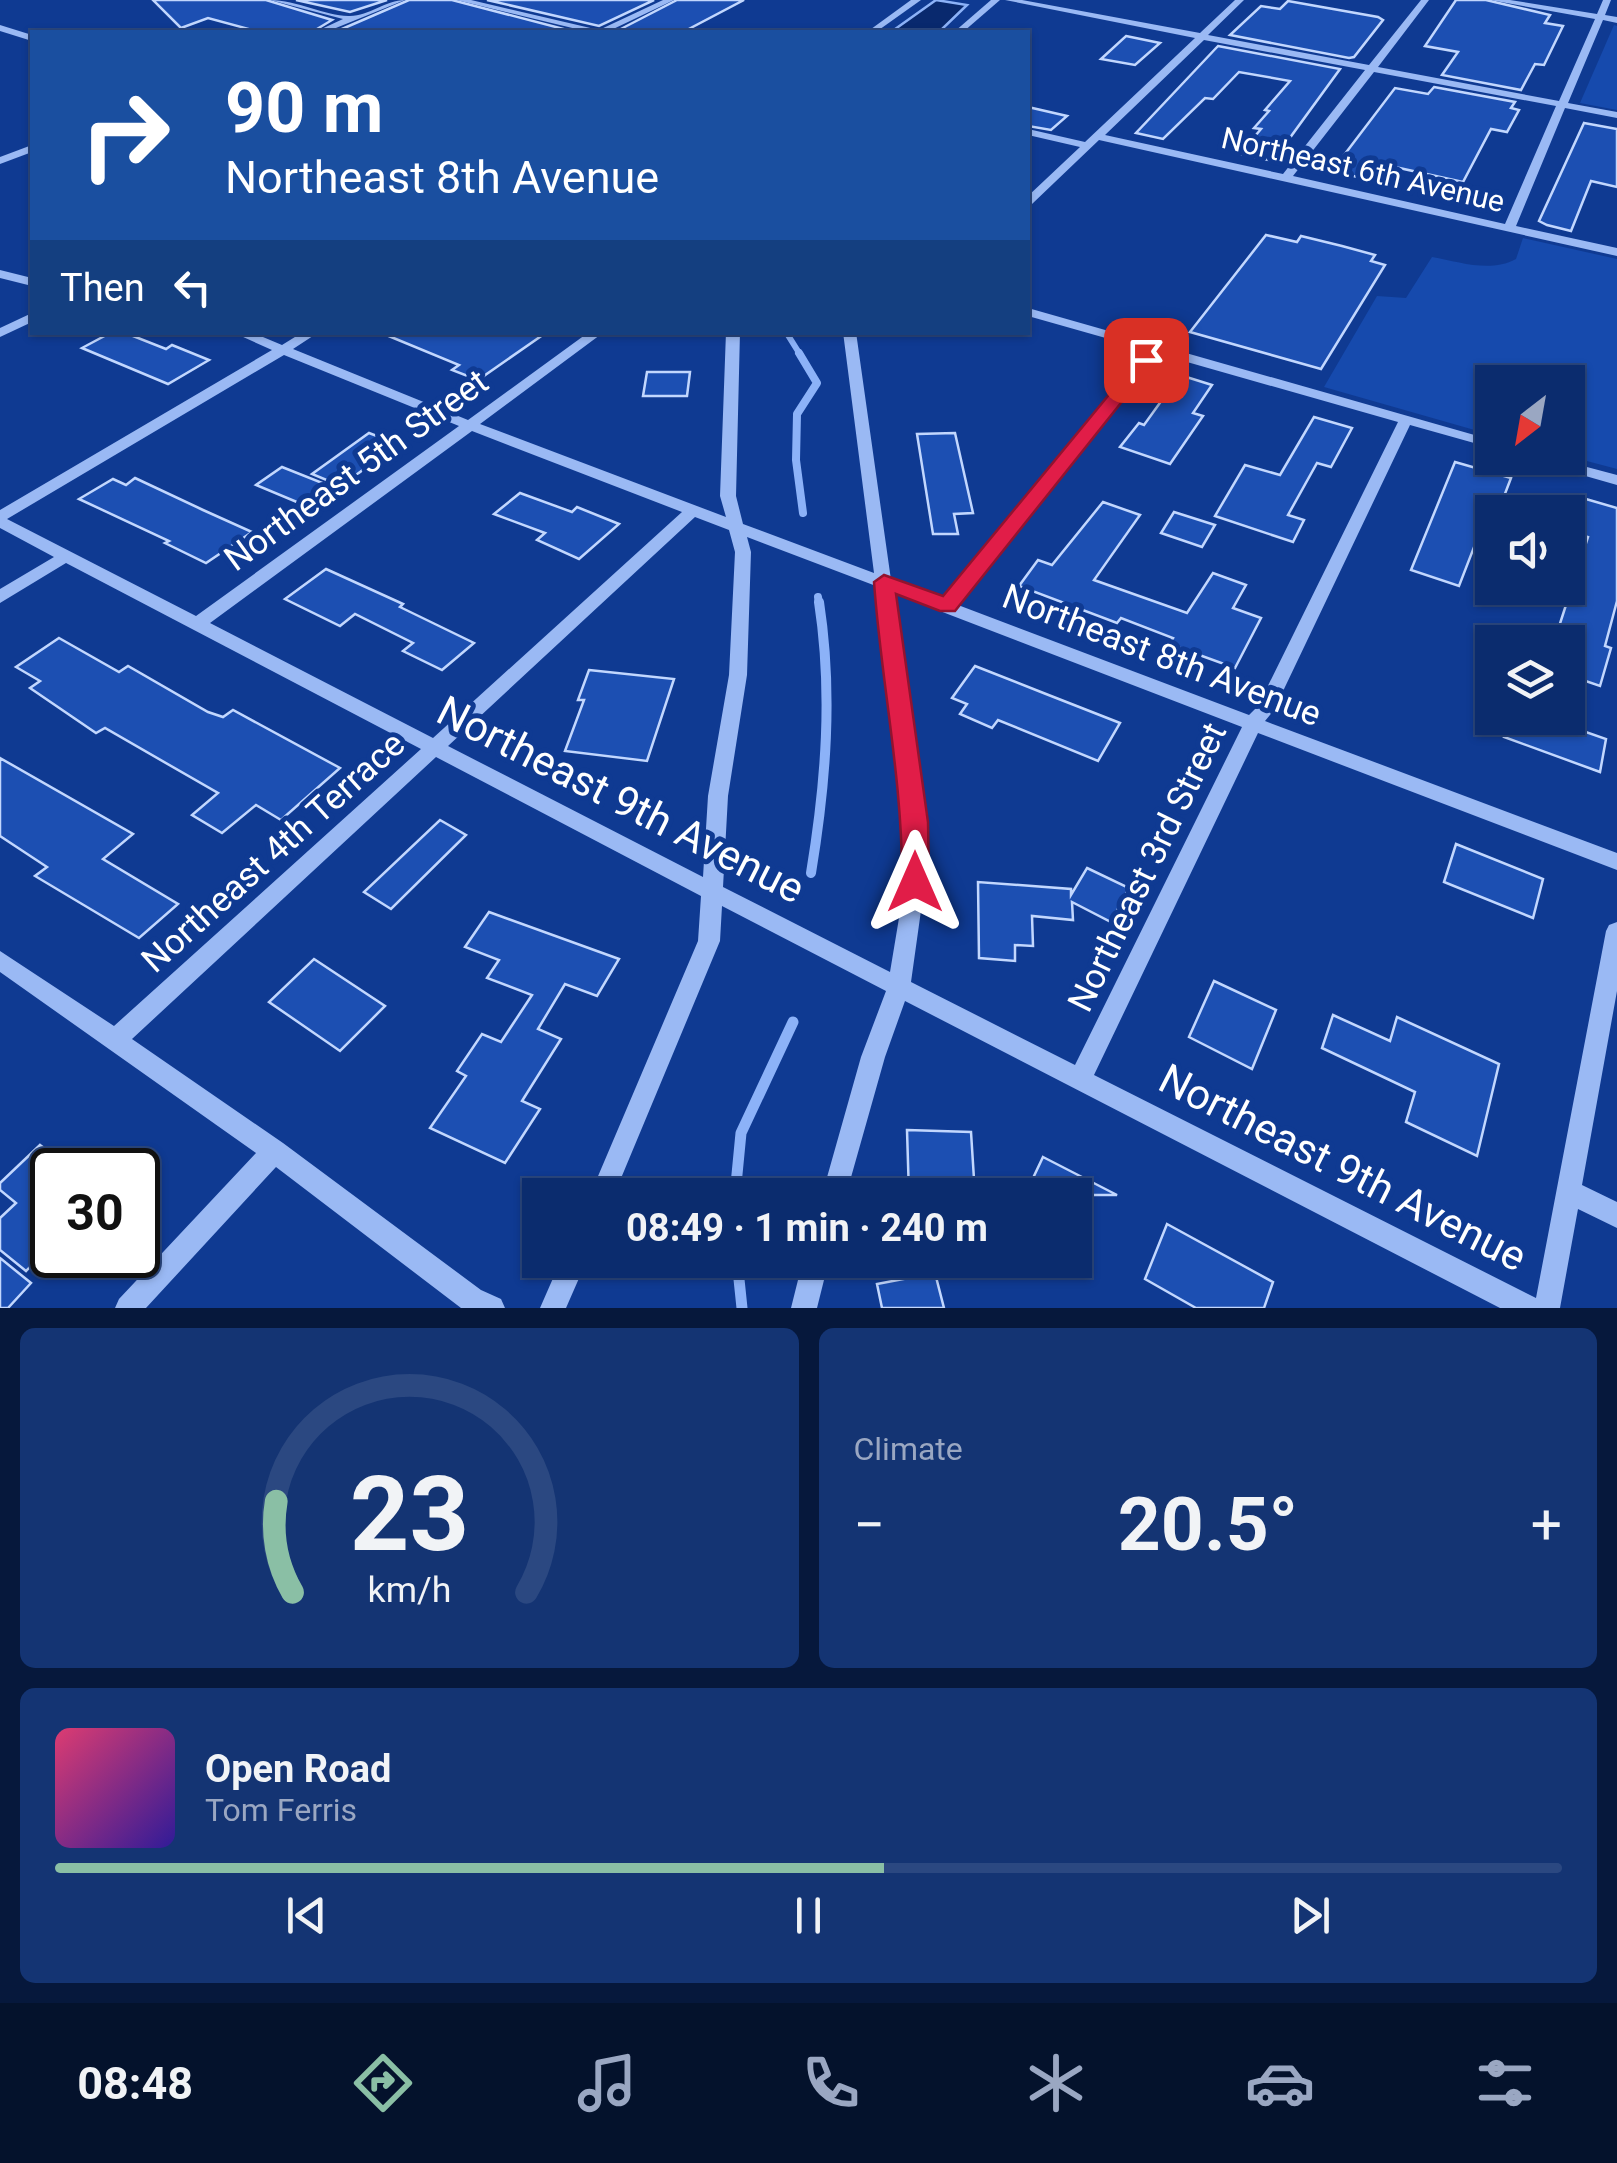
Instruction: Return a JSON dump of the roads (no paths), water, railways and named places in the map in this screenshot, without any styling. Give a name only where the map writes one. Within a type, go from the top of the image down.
[{"type":"street","points":[[274,0],[352,19]]},
{"type":"street","points":[[323,30],[401,0]]},
{"type":"street","points":[[460,0],[591,30]]},
{"type":"street","points":[[604,30],[670,0]]},
{"type":"street","points":[[875,30],[917,0]]},
{"type":"street","points":[[960,30],[996,0]]},
{"type":"street","points":[[1009,0],[1617,115]]},
{"type":"street","points":[[1030,200],[1240,0]]},
{"type":"street","points":[[1286,178],[1425,0]]},
{"type":"street","points":[[1494,0],[1617,20]]},
{"type":"street","points":[[1508,228],[1607,0]]},
{"type":"street","points":[[0,28],[30,37]]},
{"type":"street","points":[[1030,132],[1087,145]]},
{"type":"street","name":"Northeast 6th Avenue","points":[[1098,136],[1617,252]]},
{"type":"street","points":[[0,161],[30,149]]},
{"type":"street","points":[[0,274],[30,282]]},
{"type":"street","points":[[1030,313],[1475,439]]},
{"type":"street","points":[[0,332],[30,317]]},
{"type":"street","name":"Northeast 8th Avenue","points":[[246,335],[468,424],[1617,862]]},
{"type":"street","points":[[0,519],[308,335]]},
{"type":"street","name":"Northeast 5th Street","points":[[200,622],[594,335]]},
{"type":"street","points":[[609,1178],[708,941],[718,796],[738,675],[743,552],[728,496],[734,335]]},
{"type":"street","points":[[839,1178],[873,1057],[899,986],[915,882],[916,822],[849,335]]},
{"type":"street","points":[[948,606],[1156,349]]},
{"type":"street","name":"Northeast 3rd Street","points":[[1081,1077],[1406,420]]},
{"type":"street","points":[[1585,471],[1617,480]]},
{"type":"street","name":"Northeast 4th Terrace","points":[[116,1039],[694,510]]},
{"type":"street","name":"Northeast 9th Avenue","points":[[0,519],[434,748],[1528,1308]]},
{"type":"street","points":[[0,598],[68,555]]},
{"type":"street","points":[[1547,1308],[1617,931]]},
{"type":"street","points":[[0,960],[274,1150],[472,1300],[492,1308]]},
{"type":"street","points":[[128,1308],[274,1150]]},
{"type":"street","points":[[1567,1191],[1617,1216]]},
{"type":"street","points":[[553,1308],[566,1278]]},
{"type":"street","points":[[804,1308],[812,1278]]},
{"type":"waterway","points":[[788,335],[801,356]]},
{"type":"waterway","points":[[799,353],[817,383],[797,414],[796,460],[803,513]]},
{"type":"waterway","points":[[818,597],[819,604]]},
{"type":"waterway","points":[[811,873],[826,738],[826,670],[819,602]]},
{"type":"waterway","points":[[737,1178],[741,1133],[793,1022]]},
{"type":"waterway","points":[[739,1278],[742,1308]]}]
